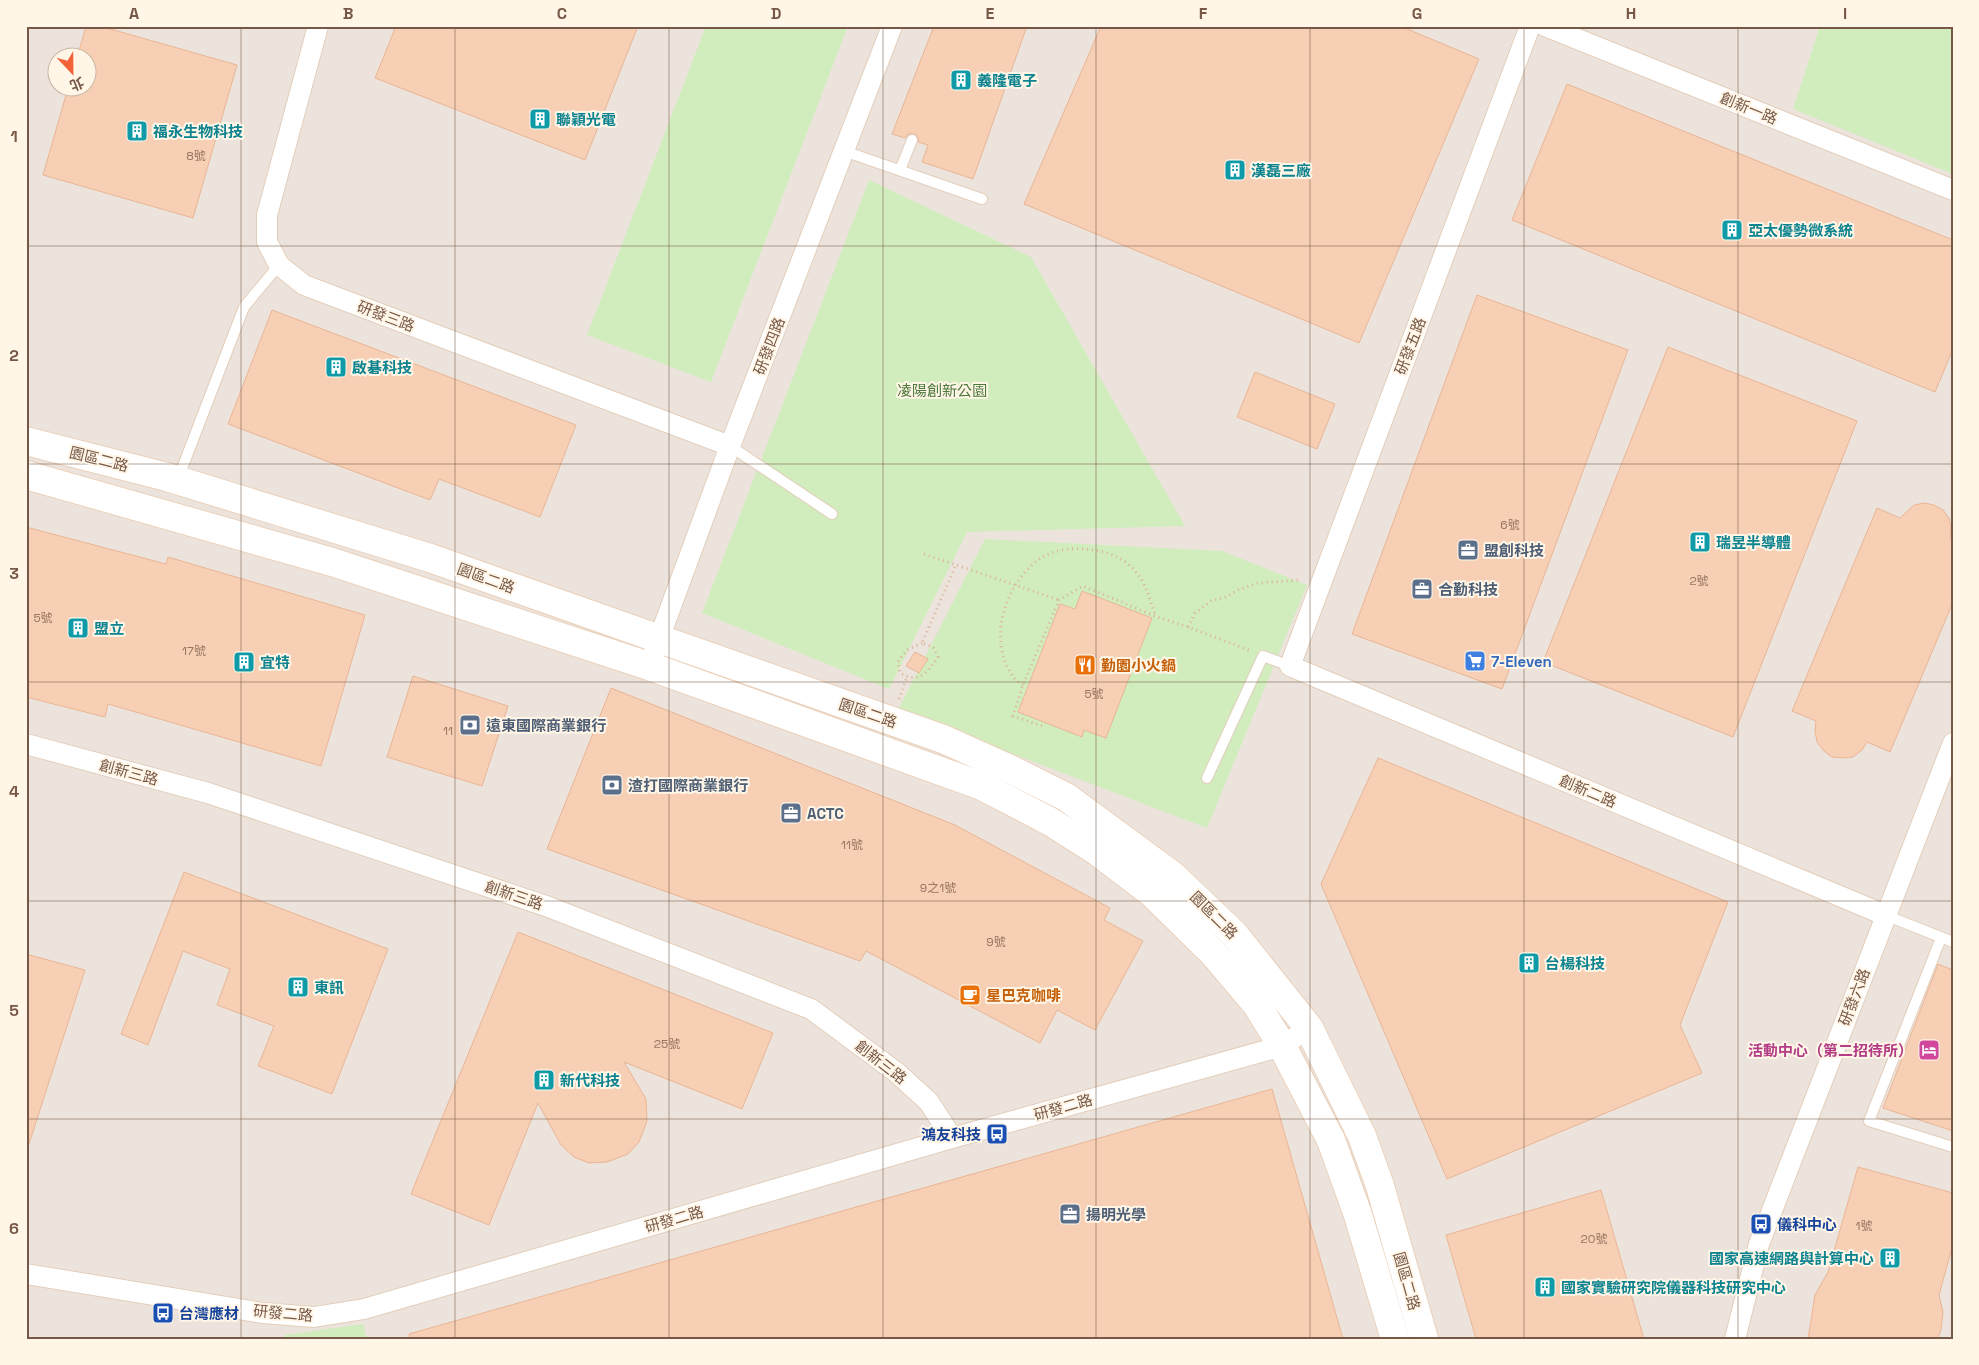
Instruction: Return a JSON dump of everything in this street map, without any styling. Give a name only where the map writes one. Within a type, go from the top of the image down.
[{"type":"street","name":"研發三路","points":[[318,26],[266,215],[267,242],[279,265],[304,285],[730,446]]},
{"type":"street","name":"研發四路","points":[[649,666],[730,446],[892,26]]},
{"type":"street","name":"研發五路","points":[[1290,666],[1530,26]]},
{"type":"street","name":"創新一路","points":[[1546,26],[1953,190]]},
{"type":"street","name":"園區二路","points":[[26,441],[177,480],[430,558],[943,739],[1066,797],[1172,875],[1234,934],[1309,1028],[1362,1136],[1380,1186],[1424,1339]]},
{"type":"street","name":"園區二路","points":[[26,474],[332,562],[649,666],[982,786],[1051,822],[1098,852],[1152,892],[1214,954],[1257,1005],[1282,1046],[1332,1140],[1358,1215],[1395,1339]]},
{"type":"street","name":"創新二路","points":[[1290,666],[1886,915]]},
{"type":"street","name":"研發六路","points":[[1735,1339],[1759,1244],[1953,743]]},
{"type":"street","name":"創新三路","points":[[26,744],[208,793],[546,906],[811,1010],[896,1072],[923,1096],[929,1102],[952,1138]]},
{"type":"street","name":"研發二路","points":[[26,1274],[263,1313],[314,1317],[364,1309],[952,1138],[1282,1046],[1309,1028]]},
{"type":"lane","points":[[900,170],[912,140]]},
{"type":"lane","points":[[844,150],[982,199]]},
{"type":"lane","points":[[177,480],[244,307],[279,265]]},
{"type":"lane","points":[[730,446],[832,514]]},
{"type":"lane","points":[[1207,778],[1263,656],[1290,666]]},
{"type":"lane","points":[[1886,915],[1953,942]]},
{"type":"lane","points":[[1941,938],[1869,1121],[1953,1147]]},
{"type":"path","points":[[1024,685],[1014,680],[1000,646],[1001,623],[1015,585],[1020,577],[1039,559],[1062,550],[1084,548],[1105,551],[1121,559],[1135,571],[1150,594],[1152,607],[1157,617]]},
{"type":"path","points":[[924,554],[1059,600]]},
{"type":"path","points":[[922,643],[933,647],[938,658],[928,671],[917,678],[907,677],[900,673],[898,662],[907,650],[922,643],[956,565]]},
{"type":"path","points":[[1188,626],[1195,613],[1210,601],[1226,597],[1238,590],[1258,583],[1299,580]]},
{"type":"path","points":[[1042,726],[1013,716],[1059,600],[1083,586],[1157,617],[1188,626],[1263,656]]},
{"type":"path","points":[[898,702],[907,677]]},
{"type":"shaded area","points":[[26,26],[1953,26],[1953,1339],[26,1339]]},
{"type":"green space","points":[[706,26],[848,26],[711,382],[587,335]]},
{"type":"green space","points":[[1820,26],[1953,26],[1953,174],[1793,109]]},
{"type":"green space","name":"凌陽創新公園","points":[[869,180],[1031,257],[1185,526],[967,532],[889,689],[702,613]]},
{"type":"green space","points":[[985,539],[1222,551],[1307,585],[1207,828],[898,710]]},
{"type":"green space","points":[[363,1324],[367,1339],[284,1339],[285,1335]]},
{"type":"building","name":"福永生物科技","points":[[86,26],[100,26],[237,65],[193,218],[43,175],[65,98],[98,98],[98,48],[80,48]]},
{"type":"building","name":"聯穎光電","points":[[396,26],[638,26],[585,160],[375,78]]},
{"type":"building","name":"義隆電子","points":[[934,26],[1027,26],[973,179],[922,162],[928,145],[918,142],[919,139],[915,134],[908,134],[905,138],[892,134]]},
{"type":"building","name":"漢磊三廠","points":[[1101,26],[1400,26],[1479,59],[1359,343],[1024,204]]},
{"type":"building","name":"亞太優勢微系統","points":[[1567,84],[1953,240],[1953,349],[1935,392],[1512,220]]},
{"type":"building","name":"盟創科技","points":[[1477,295],[1628,350],[1502,689],[1352,634]]},
{"type":"building","name":"啟碁科技","points":[[272,310],[576,425],[540,517],[439,479],[430,500],[228,424]]},
{"type":"building","name":"瑞昱半導體","points":[[1668,347],[1857,421],[1733,737],[1543,662]]},
{"type":"building","points":[[1255,372],[1335,404],[1317,449],[1237,417]]},
{"type":"building","points":[[1925,503],[1943,510],[1949,518],[1950,538],[1953,539],[1953,602],[1890,752],[1867,742],[1862,750],[1853,757],[1832,757],[1817,742],[1816,721],[1792,711],[1877,508],[1900,518],[1914,505]]},
{"type":"building","name":"宜特","points":[[26,527],[166,564],[168,557],[365,615],[321,766],[108,704],[105,717],[26,697]]},
{"type":"building","name":"勤園小火鍋","points":[[1082,591],[1152,618],[1106,738],[1084,730],[1082,737],[1018,712],[1060,604],[1075,609]]},
{"type":"building","points":[[915,652],[928,659],[919,673],[906,666]]},
{"type":"building","points":[[413,676],[508,706],[482,786],[387,757]]},
{"type":"building","points":[[611,688],[955,825],[1110,908],[1104,920],[1143,941],[1095,1030],[1057,1010],[1040,1043],[866,951],[860,961],[547,849]]},
{"type":"building","name":"台楊科技","points":[[1378,758],[1728,902],[1680,1025],[1702,1073],[1447,1179],[1321,884]]},
{"type":"building","name":"東訊","points":[[184,872],[388,949],[332,1094],[258,1066],[274,1026],[217,1005],[230,969],[183,951],[148,1045],[121,1034]]},
{"type":"building","name":"新代科技","points":[[518,932],[773,1033],[742,1109],[624,1062],[646,1099],[647,1121],[639,1142],[628,1154],[607,1162],[589,1163],[574,1157],[561,1145],[538,1103],[489,1225],[411,1194]]},
{"type":"building","points":[[26,954],[85,970],[29,1144],[26,1143]]},
{"type":"building","name":"活動中心（第二招待所）","points":[[1938,964],[1953,970],[1953,1131],[1883,1108]]},
{"type":"building","name":"揚明光學","points":[[1272,1089],[1343,1339],[410,1339],[409,1334]]},
{"type":"building","name":"國家高速網路與計算中心","points":[[1858,1167],[1953,1193],[1953,1244],[1939,1295],[1943,1312],[1941,1330],[1937,1339],[1808,1339],[1815,1295],[1828,1272]]},
{"type":"building","name":"國家實驗研究院儀器科技研究中心","points":[[1601,1190],[1644,1339],[1476,1339],[1446,1235]]},
{"type":"place","name":"義隆電子","points":[[961,80]]},
{"type":"place","name":"聯穎光電","points":[[540,119]]},
{"type":"place","name":"福永生物科技","points":[[137,131]]},
{"type":"place","name":"漢磊三廠","points":[[1235,170]]},
{"type":"place","name":"亞太優勢微系統","points":[[1732,230]]},
{"type":"place","name":"啟碁科技","points":[[336,367]]},
{"type":"place","name":"瑞昱半導體","points":[[1700,542]]},
{"type":"place","name":"盟創科技","points":[[1468,550]]},
{"type":"place","name":"合勤科技","points":[[1422,589]]},
{"type":"place","name":"盟立","points":[[78,628]]},
{"type":"place","name":"7-Eleven","points":[[1475,661]]},
{"type":"place","name":"宜特","points":[[244,662]]},
{"type":"place","name":"勤園小火鍋","points":[[1085,665]]},
{"type":"place","name":"遠東國際商業銀行","points":[[470,725]]},
{"type":"place","name":"渣打國際商業銀行","points":[[612,785]]},
{"type":"place","name":"ACTC","points":[[791,813]]},
{"type":"place","name":"台楊科技","points":[[1529,963]]},
{"type":"place","name":"東訊","points":[[298,987]]},
{"type":"place","name":"星巴克咖啡","points":[[970,995]]},
{"type":"place","name":"活動中心（第二招待所）","points":[[1929,1050]]},
{"type":"place","name":"新代科技","points":[[544,1080]]},
{"type":"place","name":"鴻友科技","points":[[997,1134]]},
{"type":"place","name":"揚明光學","points":[[1070,1214]]},
{"type":"place","name":"儀科中心","points":[[1761,1224]]},
{"type":"place","name":"國家高速網路與計算中心","points":[[1890,1258]]},
{"type":"place","name":"國家實驗研究院儀器科技研究中心","points":[[1545,1287]]},
{"type":"place","name":"台灣應材","points":[[163,1313]]}]
